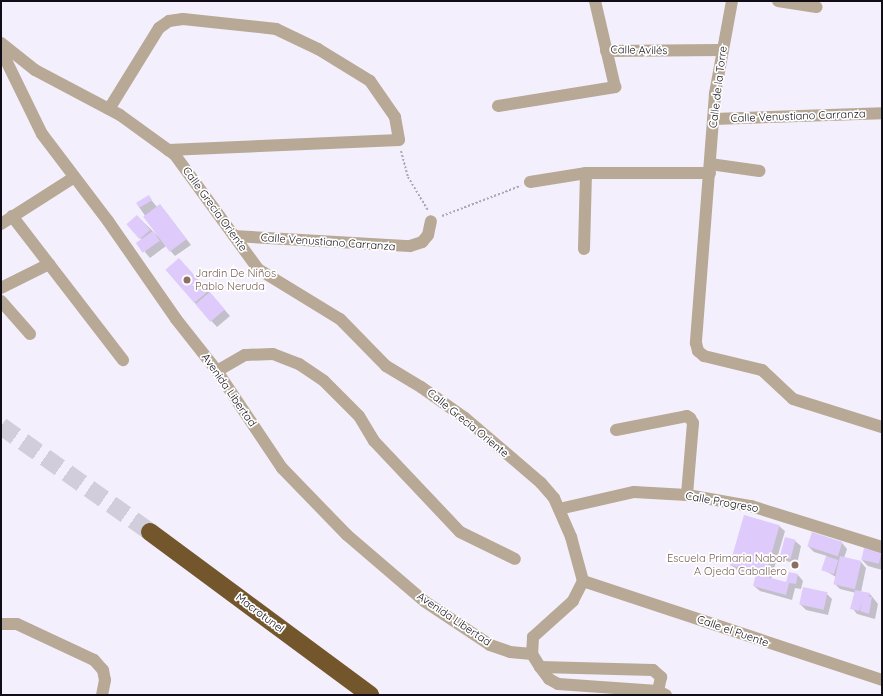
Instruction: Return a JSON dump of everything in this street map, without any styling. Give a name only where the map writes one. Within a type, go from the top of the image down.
[{"type":"highway","name":"Macrotunel","points":[[150,532],[370,695]]},
{"type":"street","name":"Calle Avilés","points":[[595,1],[606,51],[721,50]]},
{"type":"street","name":"Calle de la Torre","points":[[732,1],[721,50],[714,119],[696,342],[698,351],[704,356],[762,370],[793,399],[882,427]]},
{"type":"street","points":[[778,1],[817,7]]},
{"type":"street","points":[[109,109],[159,28],[169,21],[183,19],[276,29],[318,48],[370,81],[395,117],[399,140],[168,150]]},
{"type":"street","name":"Calle Grecia Oriente","points":[[1,44],[35,70],[109,109],[175,155],[258,270],[340,319],[386,366],[422,387],[465,418],[541,483],[554,498],[559,509],[571,537],[583,581]]},
{"type":"street","name":"Avenida Libertad","points":[[1,50],[42,134],[217,371],[282,468],[347,536],[424,601],[490,645],[510,652],[532,654]]},
{"type":"street","points":[[498,106],[615,87],[606,51]]},
{"type":"street","name":"Calle Venustiano Carranza","points":[[714,119],[882,112]]},
{"type":"street","points":[[530,182],[586,173],[710,169],[760,171]]},
{"type":"street","points":[[584,249],[586,173]]},
{"type":"street","points":[[1,224],[74,178]]},
{"type":"street","points":[[12,216],[123,360]]},
{"type":"street","name":"Calle Venustiano Carranza","points":[[234,236],[410,246],[422,242],[428,235],[431,221]]},
{"type":"street","points":[[1,288],[49,264]]},
{"type":"street","points":[[1,301],[30,334]]},
{"type":"street","points":[[217,371],[245,355],[273,354],[299,364],[324,382],[359,416],[374,441],[460,532],[515,559]]},
{"type":"street","points":[[616,430],[687,416],[690,418],[693,423],[687,495]]},
{"type":"street","name":"Calle Progreso","points":[[559,509],[634,492],[687,495],[751,506],[882,547]]},
{"type":"street","points":[[540,667],[653,670],[661,677],[662,693],[558,684],[549,679],[540,667],[532,654],[534,637],[573,601],[583,581]]},
{"type":"street","name":"Calle el Puente","points":[[583,581],[882,680]]},
{"type":"street","points":[[1,624],[17,624],[94,660],[103,670],[105,680],[102,695]]},
{"type":"path","points":[[399,140],[408,177],[426,204],[431,221],[530,182]]},
{"type":"building","points":[[149,195],[152,200],[139,208],[136,203]]},
{"type":"building","points":[[160,204],[186,239],[170,252],[143,217]]},
{"type":"building","points":[[137,215],[150,230],[140,239],[126,224]]},
{"type":"building","points":[[153,231],[160,241],[143,253],[136,243]]},
{"type":"building","points":[[179,258],[208,291],[194,303],[165,270]]},
{"type":"building","points":[[210,292],[225,310],[210,322],[195,304]]},
{"type":"building","points":[[744,515],[780,525],[765,575],[730,565]]},
{"type":"building","points":[[812,532],[842,542],[838,556],[807,546]]},
{"type":"building","points":[[785,537],[796,540],[790,559],[780,556]]},
{"type":"building","points":[[864,548],[882,552],[879,564],[861,560]]},
{"type":"building","points":[[826,556],[838,560],[834,574],[821,570]]},
{"type":"building","points":[[840,556],[861,561],[855,589],[833,584]]},
{"type":"building","points":[[789,572],[798,574],[796,584],[789,583],[786,595],[753,586],[756,574],[786,582]]},
{"type":"building","points":[[803,587],[827,592],[824,610],[799,605]]},
{"type":"building","points":[[855,590],[870,593],[869,597],[872,597],[869,614],[860,611],[862,602],[859,611],[850,609]]},
{"type":"tunnel","points":[[1,426],[150,532]]},
{"type":"place","name":"Jardin De Niños Pablo Neruda","points":[[187,280]]},
{"type":"place","name":"Escuela Primaria Nabor A Ojeda Caballero","points":[[795,565]]}]
